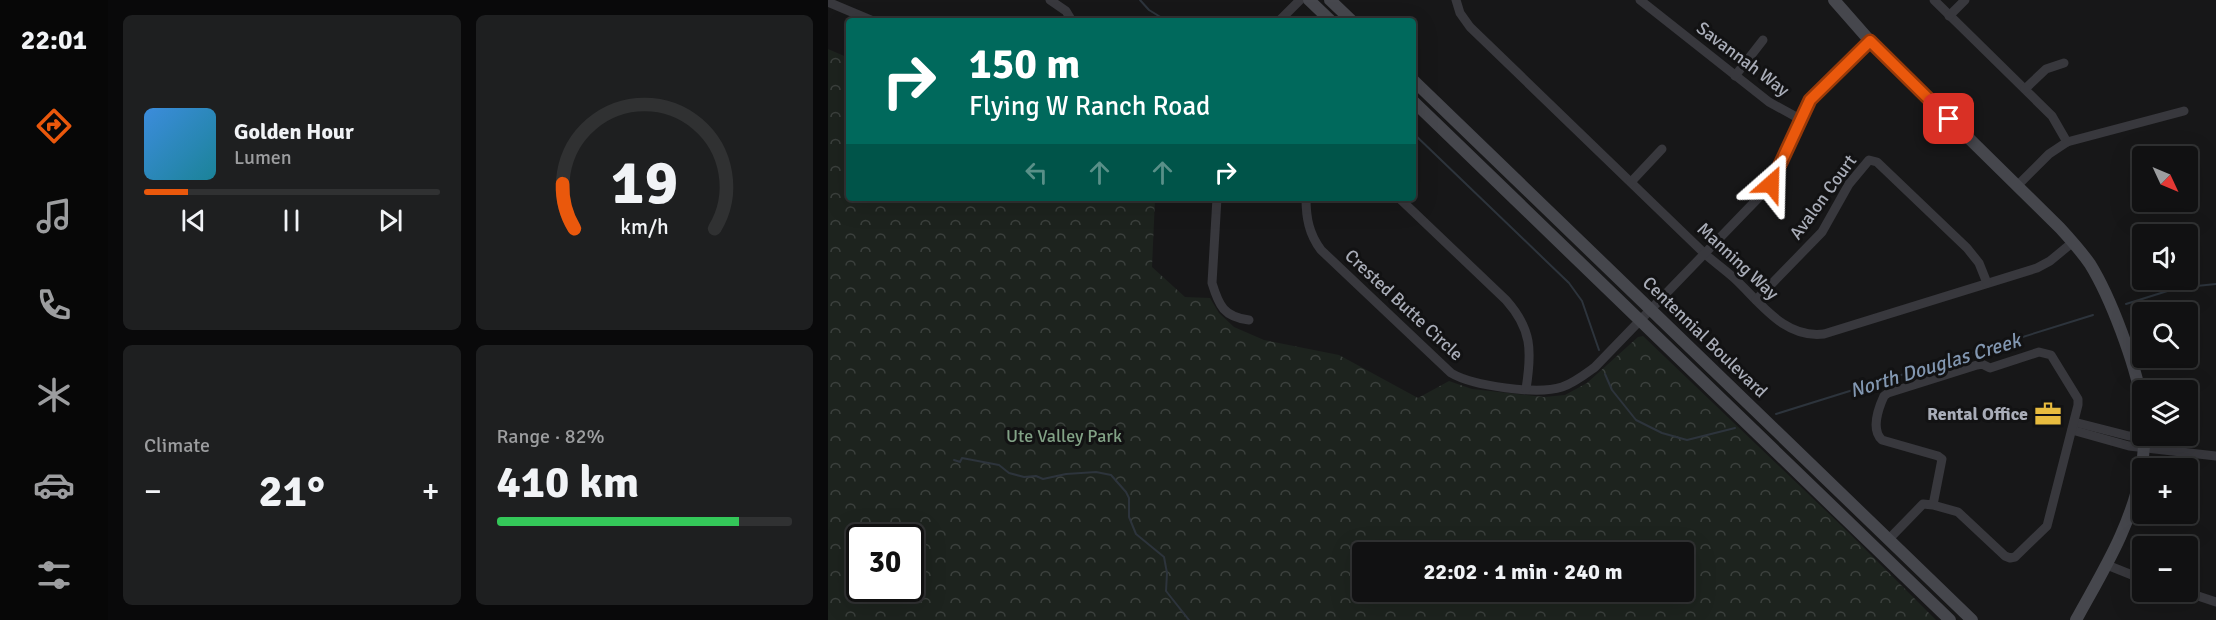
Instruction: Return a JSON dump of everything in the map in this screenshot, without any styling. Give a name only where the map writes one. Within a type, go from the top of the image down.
[{"type":"main road","points":[[1309,0],[1327,18]]},
{"type":"main road","points":[[1330,0],[1349,18]]},
{"type":"main road","points":[[1834,0],[1870,41],[2073,242],[2091,267],[2107,300],[2136,380]]},
{"type":"main road","name":"Centennial Boulevard","points":[[1416,83],[1972,620]]},
{"type":"main road","name":"Centennial Boulevard","points":[[1416,104],[1950,620]]},
{"type":"main road","points":[[2076,620],[2107,565],[2132,510]]},
{"type":"street","points":[[1050,0],[1066,11],[1070,18]]},
{"type":"street","points":[[1282,18],[1300,0]]},
{"type":"street","name":"Manning Way","points":[[1456,0],[1460,13],[1470,27],[1705,254],[1789,329],[1815,336],[1835,331],[2044,265],[2073,242]]},
{"type":"street","points":[[1934,0],[2059,124],[2067,142]]},
{"type":"street","points":[[1949,16],[1965,0]]},
{"type":"street","points":[[828,2],[866,18]]},
{"type":"street","name":"Savannah Way","points":[[1646,2],[1769,102],[1800,119]]},
{"type":"street","points":[[1735,76],[1763,40]]},
{"type":"street","name":"Crested Butte Circle","points":[[1306,201],[1307,222],[1321,250],[1442,367],[1459,378],[1477,384],[1553,389],[1575,381],[1595,367],[1771,184],[1800,119],[1816,93],[1870,41]]},
{"type":"street","points":[[2025,90],[2046,69],[2064,63]]},
{"type":"street","points":[[2017,186],[2049,154],[2067,142],[2184,111]]},
{"type":"street","points":[[1631,182],[1662,149]]},
{"type":"street","name":"Avalon Court","points":[[1756,300],[1822,232],[1849,184],[1869,160],[1877,162],[1967,248],[1979,263],[1987,283]]},
{"type":"street","points":[[1217,201],[1212,270],[1214,289],[1227,314],[1249,320]]},
{"type":"street","points":[[1402,201],[1506,300],[1521,319],[1526,329],[1530,352],[1526,388]]},
{"type":"street","points":[[1888,540],[1923,504],[1958,512],[2005,556],[2010,558],[2015,557],[2047,526],[2078,399],[2051,355],[2039,352],[1990,368],[1982,364],[1977,365],[1888,393],[1882,401],[1875,430],[1877,436],[1882,440],[1942,459],[1933,505]]},
{"type":"street","points":[[2073,426],[2129,446],[2132,445]]},
{"type":"street","points":[[2169,446],[2216,456]]},
{"type":"street","points":[[2107,565],[2132,575]]},
{"type":"street","points":[[2198,596],[2216,602]]},
{"type":"green space","name":"Ute Valley Park","points":[[828,49],[846,57],[846,201],[1155,201],[1152,267],[1185,297],[1210,298],[1219,313],[1234,327],[1264,340],[1339,355],[1418,398],[1449,381],[1472,389],[1544,397],[1565,395],[1587,383],[1638,337],[1643,336],[1847,531],[1936,620],[828,620]]},
{"type":"waterway","name":"North Douglas Creek","points":[[1140,0],[1149,10],[1162,18]]},
{"type":"waterway","name":"North Douglas Creek","points":[[1416,136],[1569,283],[1582,301],[1599,350]]},
{"type":"waterway","name":"North Douglas Creek","points":[[2126,304],[2177,288],[2216,284]]},
{"type":"waterway","name":"North Douglas Creek","points":[[1776,414],[2093,315]]},
{"type":"waterway","name":"North Douglas Creek","points":[[1605,374],[1612,390],[1636,420],[1662,433],[1687,440],[1735,428]]},
{"type":"waterway","points":[[954,460],[960,462],[962,458],[999,465],[1009,473],[1043,479],[1066,474],[1096,472],[1111,475],[1129,498],[1129,517],[1136,534],[1164,557],[1167,573],[1166,591],[1189,620]]},
{"type":"place","name":"Rental Office","points":[[2048,414]]},
{"type":"route","points":[[1771,184],[1810,100],[1870,41],[1949,119]]}]
